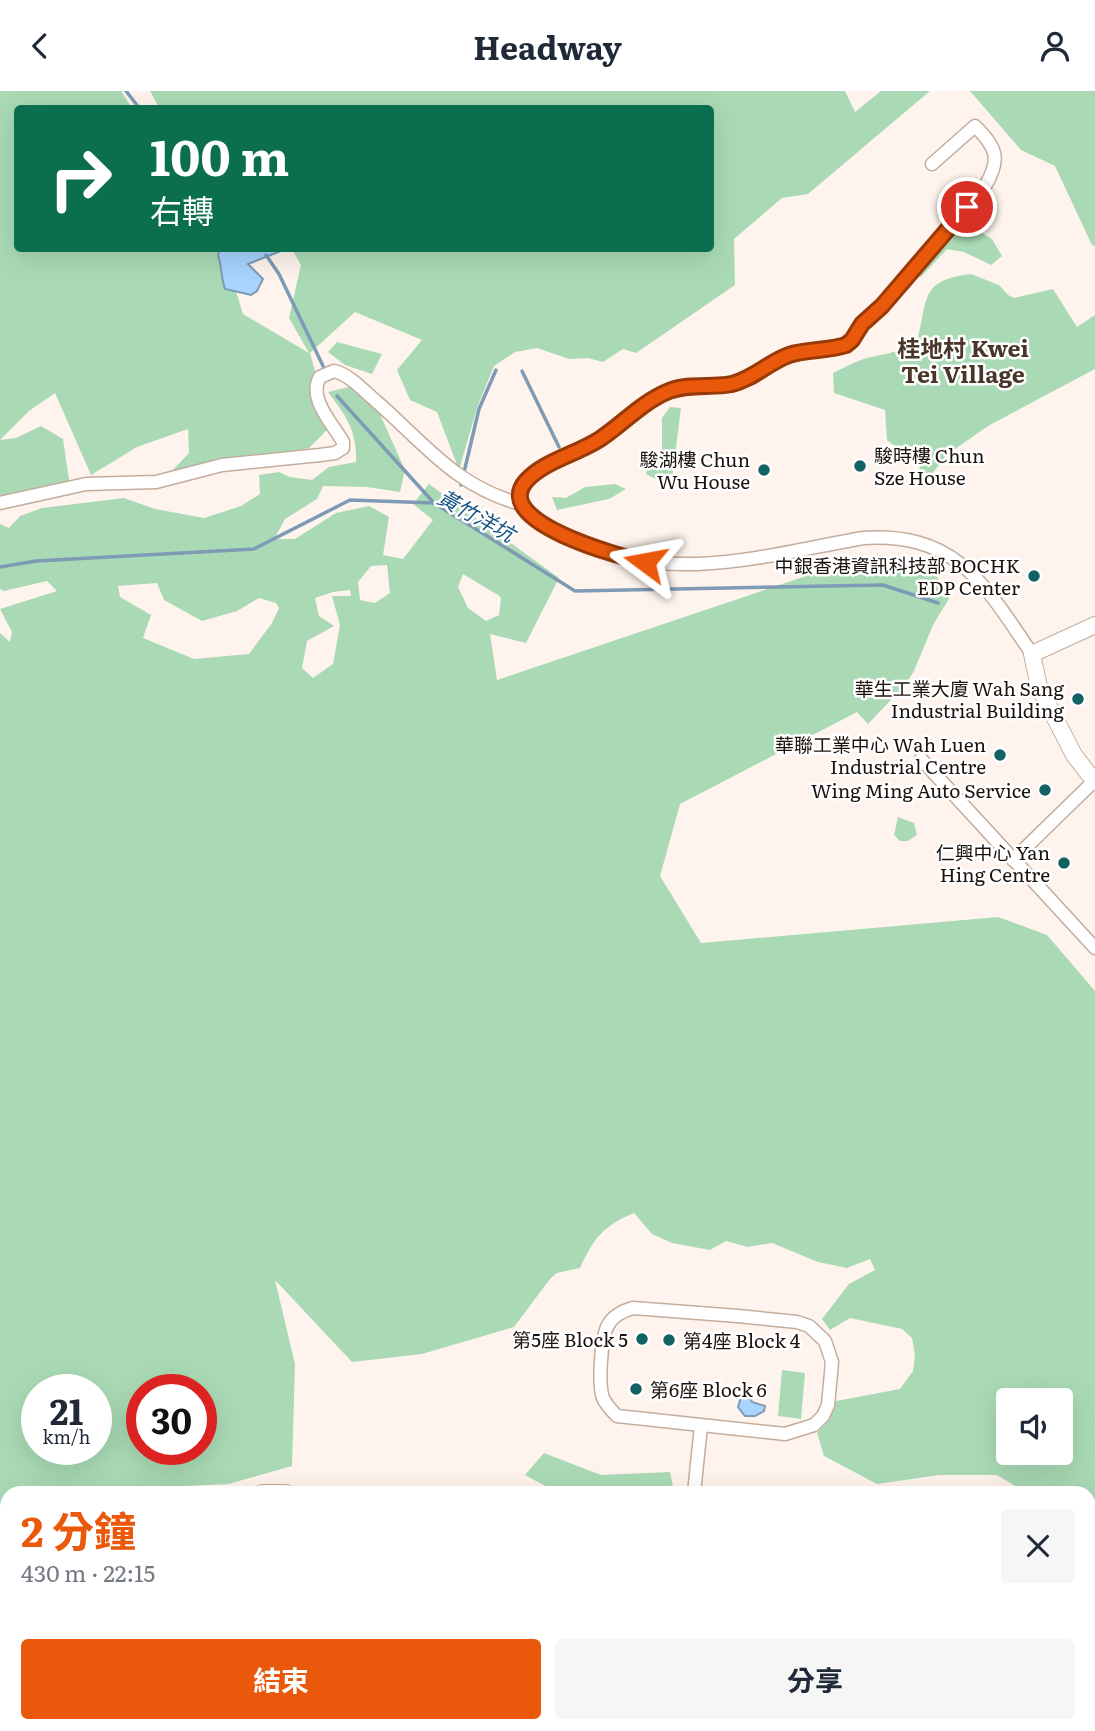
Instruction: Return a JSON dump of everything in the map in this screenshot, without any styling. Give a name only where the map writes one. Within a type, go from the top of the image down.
[{"type":"street","points":[[521,504],[520,496],[527,479],[601,438],[636,409],[673,389],[739,382],[792,354],[839,347],[852,340],[862,324],[882,306],[984,188],[992,175],[995,159],[992,145],[975,126],[932,164]]},
{"type":"street","points":[[0,503],[86,484],[156,482],[239,462],[338,452],[343,448],[343,442],[323,409],[316,390],[320,377],[334,371],[343,374],[368,394],[455,474],[487,492],[521,504],[532,517],[586,546],[624,558],[688,566],[730,562],[863,538],[912,541],[943,552],[970,571],[991,593],[1032,654],[1039,687],[1074,755],[1094,781],[1013,860]]},
{"type":"street","points":[[1032,654],[1095,625]]},
{"type":"street","points":[[920,759],[1095,948]]},
{"type":"street","points":[[646,1308],[797,1322],[808,1326],[825,1341],[832,1361],[828,1405],[823,1416],[814,1425],[785,1434],[701,1426],[617,1416],[607,1405],[600,1384],[607,1328],[623,1311],[646,1308]]},
{"type":"street","points":[[695,1486],[701,1426]]},
{"type":"green space","points":[[0,91],[121,91],[130,105],[14,105],[14,252],[219,252],[243,314],[309,353],[289,318],[301,265],[294,252],[714,252],[714,105],[158,105],[150,91],[845,91],[855,112],[881,91],[930,91],[808,194],[782,198],[734,239],[735,285],[636,353],[623,349],[603,362],[588,358],[569,359],[537,348],[515,352],[494,366],[478,405],[459,470],[437,412],[410,400],[397,370],[422,340],[355,312],[310,353],[330,427],[309,448],[165,478],[189,453],[188,429],[137,447],[91,475],[55,393],[29,411],[0,440]]},
{"type":"green space","points":[[970,91],[1095,91],[1095,246],[1092,245],[1055,166],[1021,150]]},
{"type":"green space","points":[[968,213],[982,233],[992,239],[1002,256],[991,265],[964,252],[947,249],[921,277],[901,274],[912,259],[949,236]]},
{"type":"green space","points":[[971,274],[999,285],[1014,298],[1053,289],[1077,327],[1095,315],[1095,369],[988,426],[948,454],[926,481],[918,465],[887,440],[885,410],[834,393],[833,373],[861,360],[896,351],[918,338],[926,301],[935,286],[955,277]]},
{"type":"green space","points":[[337,342],[382,354],[372,374],[345,365],[328,352]]},
{"type":"green space","points":[[349,387],[379,412],[405,470],[400,492],[367,487],[323,486],[317,499],[285,519],[274,539],[295,539],[336,513],[369,506],[389,517],[383,555],[403,559],[433,520],[413,504],[429,484],[559,578],[526,643],[490,634],[497,680],[812,574],[836,572],[875,559],[936,575],[950,597],[933,625],[914,671],[905,685],[868,724],[857,712],[680,804],[660,876],[701,943],[998,917],[1047,935],[1095,991],[1095,1486],[1015,1486],[997,1475],[939,1475],[877,1484],[824,1456],[817,1433],[830,1419],[836,1401],[900,1389],[913,1371],[915,1355],[912,1338],[902,1329],[850,1318],[830,1330],[822,1319],[849,1284],[875,1270],[870,1259],[847,1268],[818,1262],[772,1243],[748,1247],[726,1241],[710,1250],[672,1243],[652,1234],[634,1213],[614,1223],[601,1234],[580,1268],[557,1273],[550,1279],[514,1327],[422,1354],[352,1362],[275,1280],[295,1364],[292,1466],[228,1484],[0,1486],[0,633],[10,642],[12,632],[0,609],[57,591],[47,581],[4,591],[0,589],[0,524],[9,528],[20,516],[42,508],[124,498],[155,509],[204,518],[241,506],[260,494],[259,475],[279,472],[290,477],[312,480],[329,467],[356,462],[355,441],[349,424],[328,392]],"holes":[[[387,565],[390,593],[375,603],[360,600],[358,582],[371,566]],[[463,574],[501,598],[499,615],[486,621],[468,608],[458,587]],[[157,583],[164,600],[202,621],[237,611],[259,598],[276,603],[279,608],[272,623],[249,654],[194,659],[143,638],[151,615],[120,597],[118,586]],[[350,590],[351,596],[332,596],[340,625],[333,664],[313,678],[302,668],[307,641],[334,626],[319,616],[315,598]]]},
{"type":"green space","points":[[670,407],[681,408],[671,487],[646,474],[649,462],[662,450],[662,418]]},
{"type":"green space","points":[[41,426],[63,439],[71,493],[0,499],[0,440],[16,438]]},
{"type":"green space","points":[[615,484],[626,489],[609,499],[557,510],[552,497],[566,498],[585,487]]},
{"type":"green space","points":[[898,817],[914,823],[917,835],[908,841],[900,841],[894,835]]},
{"type":"green space","points":[[782,1370],[805,1373],[801,1419],[778,1416]]},
{"type":"green space","points":[[544,1453],[601,1475],[670,1472],[673,1486],[545,1486],[525,1475]]},
{"type":"water","points":[[219,252],[278,252],[248,264],[263,279],[257,291],[251,295],[225,289]]},
{"type":"water","points":[[747,1392],[752,1402],[765,1406],[764,1411],[755,1416],[745,1416],[738,1407],[741,1397]]},
{"type":"waterway","points":[[126,91],[137,105]]},
{"type":"waterway","points":[[266,255],[279,274],[324,368]]},
{"type":"waterway","points":[[461,485],[479,409],[496,370]]},
{"type":"waterway","points":[[522,371],[559,447]]},
{"type":"waterway","points":[[337,396],[434,503]]},
{"type":"waterway","name":"黃竹洋坑","points":[[0,567],[36,561],[254,549],[350,500],[434,503],[575,591],[883,585],[938,603]]},
{"type":"place","name":"駿時樓 Chun Sze House","points":[[860,466]]},
{"type":"place","name":"駿湖樓 Chun Wu House","points":[[764,470]]},
{"type":"place","name":"中銀香港資訊科技部 BOCHK EDP Center","points":[[1034,576]]},
{"type":"place","name":"華生工業大廈 Wah Sang Industrial Building","points":[[1078,699]]},
{"type":"place","name":"華聯工業中心 Wah Luen Industrial Centre","points":[[1000,755]]},
{"type":"place","name":"Wing Ming Auto Service","points":[[1045,790]]},
{"type":"place","name":"仁興中心 Yan Hing Centre","points":[[1064,863]]},
{"type":"place","name":"第5座 Block 5","points":[[642,1339]]},
{"type":"place","name":"第4座 Block 4","points":[[669,1340]]},
{"type":"place","name":"第6座 Block 6","points":[[636,1389]]},
{"type":"district","name":"桂地村 Kwei Tei Village","points":[[963,360]]},
{"type":"route","points":[[645,562],[586,546],[532,517],[521,504],[522,487],[527,479],[601,438],[636,409],[673,389],[739,382],[792,354],[846,345],[967,207]]}]
